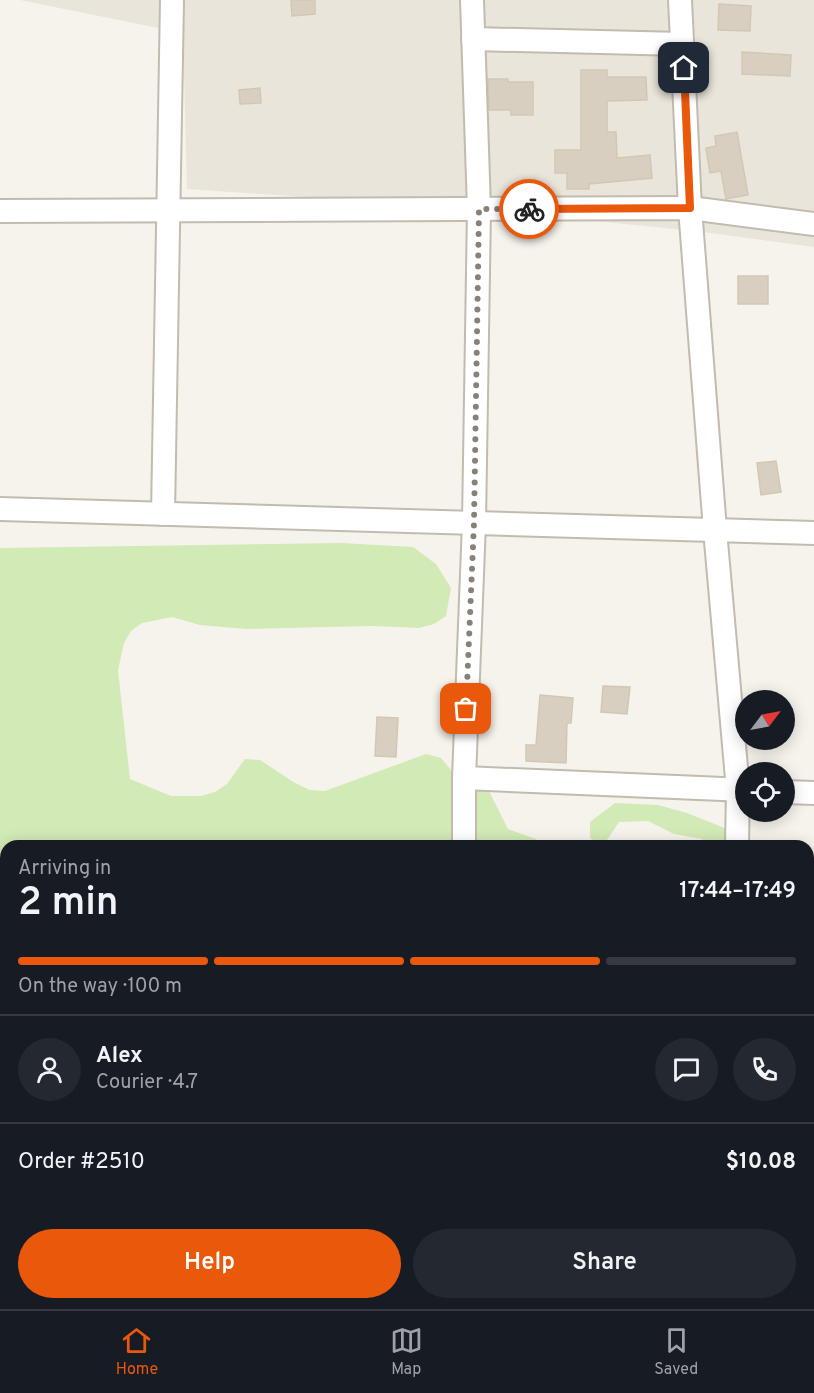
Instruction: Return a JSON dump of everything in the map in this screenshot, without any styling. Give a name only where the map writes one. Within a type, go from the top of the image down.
[{"type":"street","points":[[163,514],[172,0]]},
{"type":"street","points":[[464,840],[464,778],[474,523],[479,209],[472,0]]},
{"type":"street","points":[[680,0],[690,208],[715,530],[739,762]]},
{"type":"street","points":[[473,39],[682,44]]},
{"type":"street","points":[[0,211],[690,208],[814,224]]},
{"type":"street","points":[[0,509],[814,533]]},
{"type":"street","points":[[464,778],[735,790]]},
{"type":"street","points":[[795,792],[814,793]]},
{"type":"street","points":[[738,840],[739,822]]},
{"type":"shaded area","points":[[20,0],[814,0],[814,247],[703,232],[479,209],[187,189],[183,33]]},
{"type":"green space","points":[[341,543],[413,547],[436,564],[451,588],[446,616],[434,624],[419,628],[372,626],[246,629],[200,625],[172,617],[142,623],[131,631],[124,643],[118,670],[130,779],[171,796],[201,796],[215,792],[227,784],[245,759],[260,760],[310,790],[325,791],[426,754],[441,758],[461,782],[489,791],[508,829],[537,840],[0,840],[0,548]]},
{"type":"green space","points":[[615,803],[658,805],[687,813],[737,833],[746,840],[703,840],[674,834],[648,821],[619,822],[607,840],[593,840],[590,838],[590,822]]},
{"type":"building","points":[[291,0],[315,0],[315,14],[292,16]]},
{"type":"building","points":[[719,4],[751,6],[750,31],[718,30]]},
{"type":"building","points":[[742,52],[791,55],[790,76],[742,74]]},
{"type":"building","points":[[581,70],[607,70],[607,77],[646,77],[647,100],[607,101],[607,132],[616,132],[617,158],[650,155],[652,178],[589,184],[589,189],[567,189],[567,173],[555,173],[555,150],[581,150]]},
{"type":"building","points":[[488,79],[533,82],[533,115],[511,115],[511,110],[489,110]]},
{"type":"building","points":[[260,88],[261,103],[240,104],[239,90]]},
{"type":"building","points":[[737,132],[748,195],[726,199],[721,171],[710,173],[706,148],[716,146],[715,136]]},
{"type":"building","points":[[738,276],[768,276],[768,304],[738,304]]},
{"type":"building","points":[[776,461],[781,492],[761,495],[757,463]]},
{"type":"building","points":[[603,686],[630,687],[627,714],[601,712]]},
{"type":"building","points":[[540,695],[573,698],[571,723],[567,723],[566,763],[526,761],[526,745],[536,745]]},
{"type":"building","points":[[377,717],[398,718],[396,757],[375,756]]},
{"type":"way so far","points":[[466,709],[474,523],[479,209],[529,209]]},
{"type":"route","points":[[529,209],[690,208],[684,68]]}]
